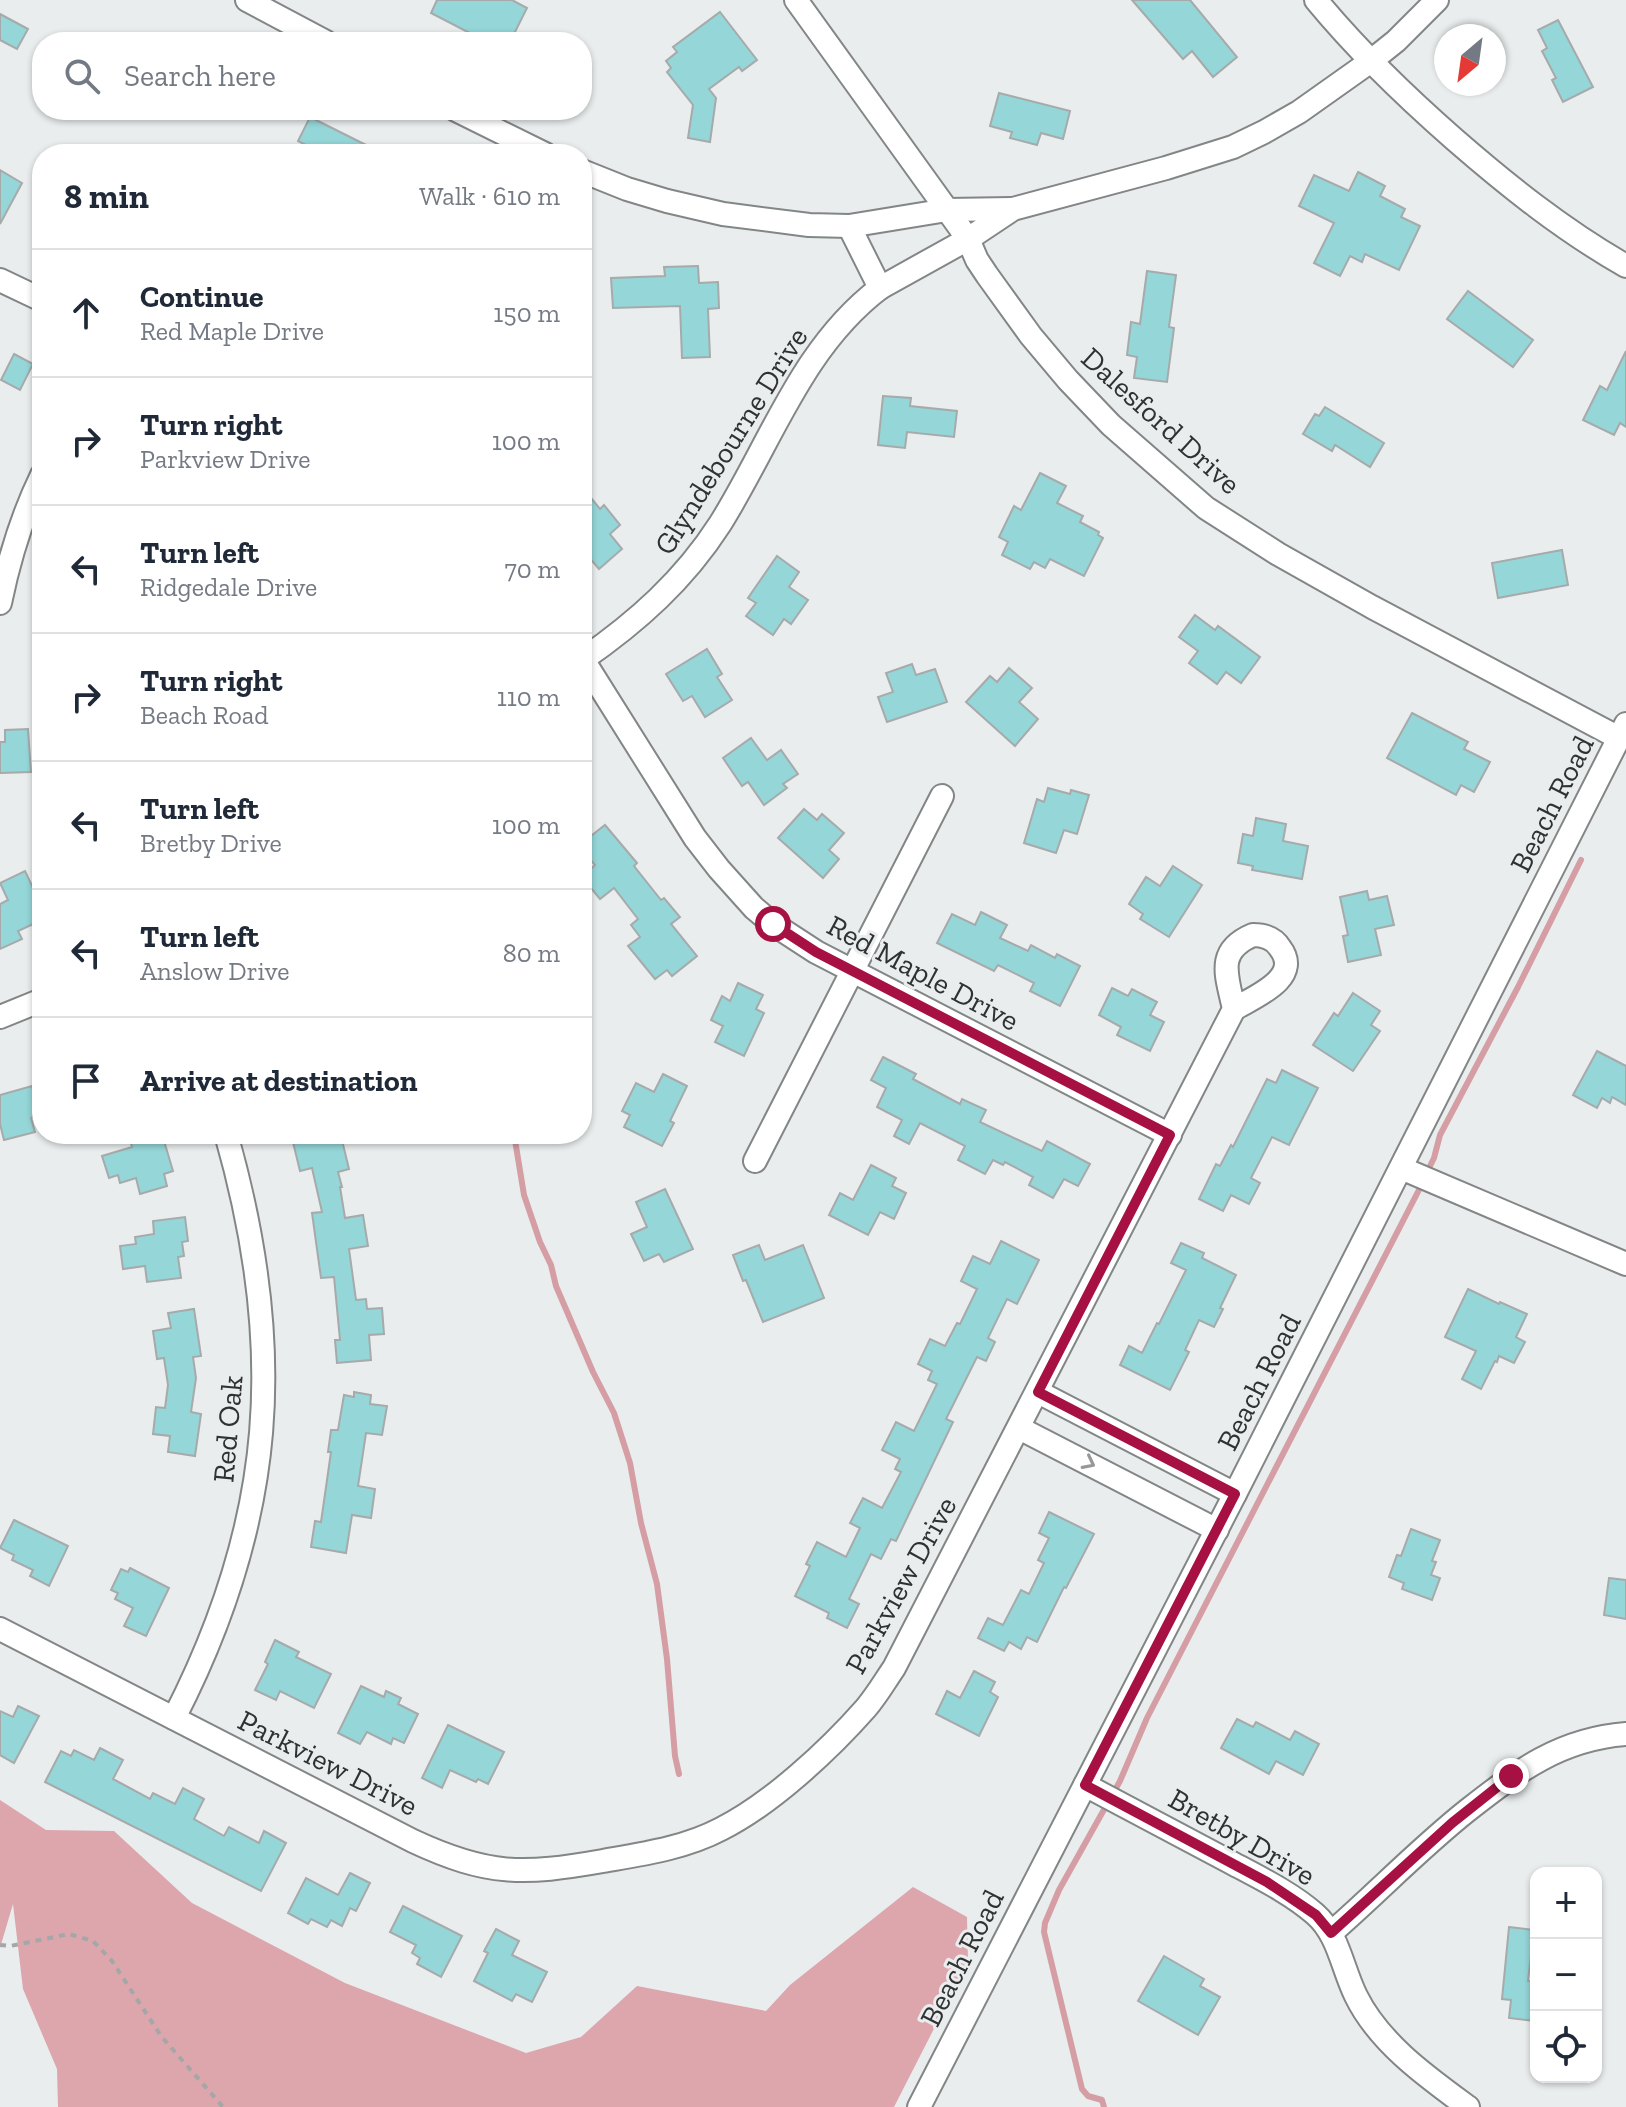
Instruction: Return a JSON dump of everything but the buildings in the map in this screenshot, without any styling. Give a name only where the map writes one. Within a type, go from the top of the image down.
[{"type":"street","points":[[247,0],[307,32]]},
{"type":"street","name":"Dalesford Drive","points":[[796,0],[968,239],[977,260],[1031,336],[1111,425],[1206,508],[1278,554],[1360,600],[1622,731]]},
{"type":"street","points":[[1316,0],[1371,61],[1431,119],[1518,193],[1589,244],[1626,266]]},
{"type":"street","name":"Glyndebourne Drive","points":[[592,652],[637,619],[682,576],[721,523],[806,370],[850,315],[880,288],[968,239],[1013,209],[1166,168],[1233,147],[1264,132],[1299,112],[1371,61],[1437,0]]},
{"type":"street","points":[[476,120],[525,144]]},
{"type":"street","points":[[592,175],[627,189],[723,214],[809,225],[849,226],[947,210],[1013,209]]},
{"type":"street","points":[[849,226],[880,288]]},
{"type":"street","points":[[0,280],[32,295]]},
{"type":"street","points":[[0,603],[6,571],[32,500]]},
{"type":"street","name":"Red Maple Drive","points":[[592,675],[695,838],[736,890],[764,916],[794,939],[852,971],[1170,1135]]},
{"type":"street","name":"Beach Road","points":[[919,2107],[1217,1530],[1622,731]]},
{"type":"street","points":[[755,1161],[942,796]]},
{"type":"street","points":[[0,1017],[32,1004]]},
{"type":"street","name":"Parkview Drive","points":[[0,1629],[413,1841],[477,1866],[513,1871],[560,1868],[655,1852],[722,1829],[792,1780],[867,1707],[906,1648],[1234,1009]]},
{"type":"street","name":"Red Oak","points":[[174,1718],[206,1653],[231,1584],[254,1492],[262,1422],[264,1373],[258,1286],[252,1238],[228,1144]]},
{"type":"street","points":[[1401,1168],[1626,1264]]},
{"type":"street","points":[[1038,1392],[1235,1494]]},
{"type":"street","points":[[1019,1428],[1217,1530]]},
{"type":"street","points":[[1331,1933],[1452,1823],[1511,1776],[1563,1749],[1598,1738],[1626,1734]]},
{"type":"street","name":"Bretby Drive","points":[[1085,1785],[1267,1882],[1316,1915],[1331,1933],[1356,1997],[1372,2020],[1410,2061],[1468,2107]]},
{"type":"path","points":[[0,1945],[10,1946],[69,1934],[93,1941],[112,1961],[161,2036],[223,2107]]},
{"type":"shaded area","points":[[0,1800],[46,1830],[114,1831],[192,1903],[345,1983],[526,2053],[581,2037],[637,1986],[766,2011],[790,1985],[913,1887],[967,1917],[968,1962],[894,2107],[58,2107],[57,2069],[23,1989],[13,1904],[0,1948]]},
{"type":"waterway","points":[[1426,1174],[1440,1135],[1581,860]]},
{"type":"waterway","points":[[516,1144],[524,1195],[540,1242],[593,1372],[614,1413],[630,1463],[657,1584],[679,1774]]},
{"type":"waterway","points":[[1104,2107],[1102,2100],[1088,2096],[1082,2089],[1044,1932],[1045,1923],[1059,1890],[1120,1781],[1147,1718],[1422,1184]]},
{"type":"route","points":[[773,924],[816,952],[1170,1135],[1038,1392],[1235,1494],[1085,1785],[1267,1882],[1316,1915],[1331,1933],[1452,1823],[1511,1776]]}]
